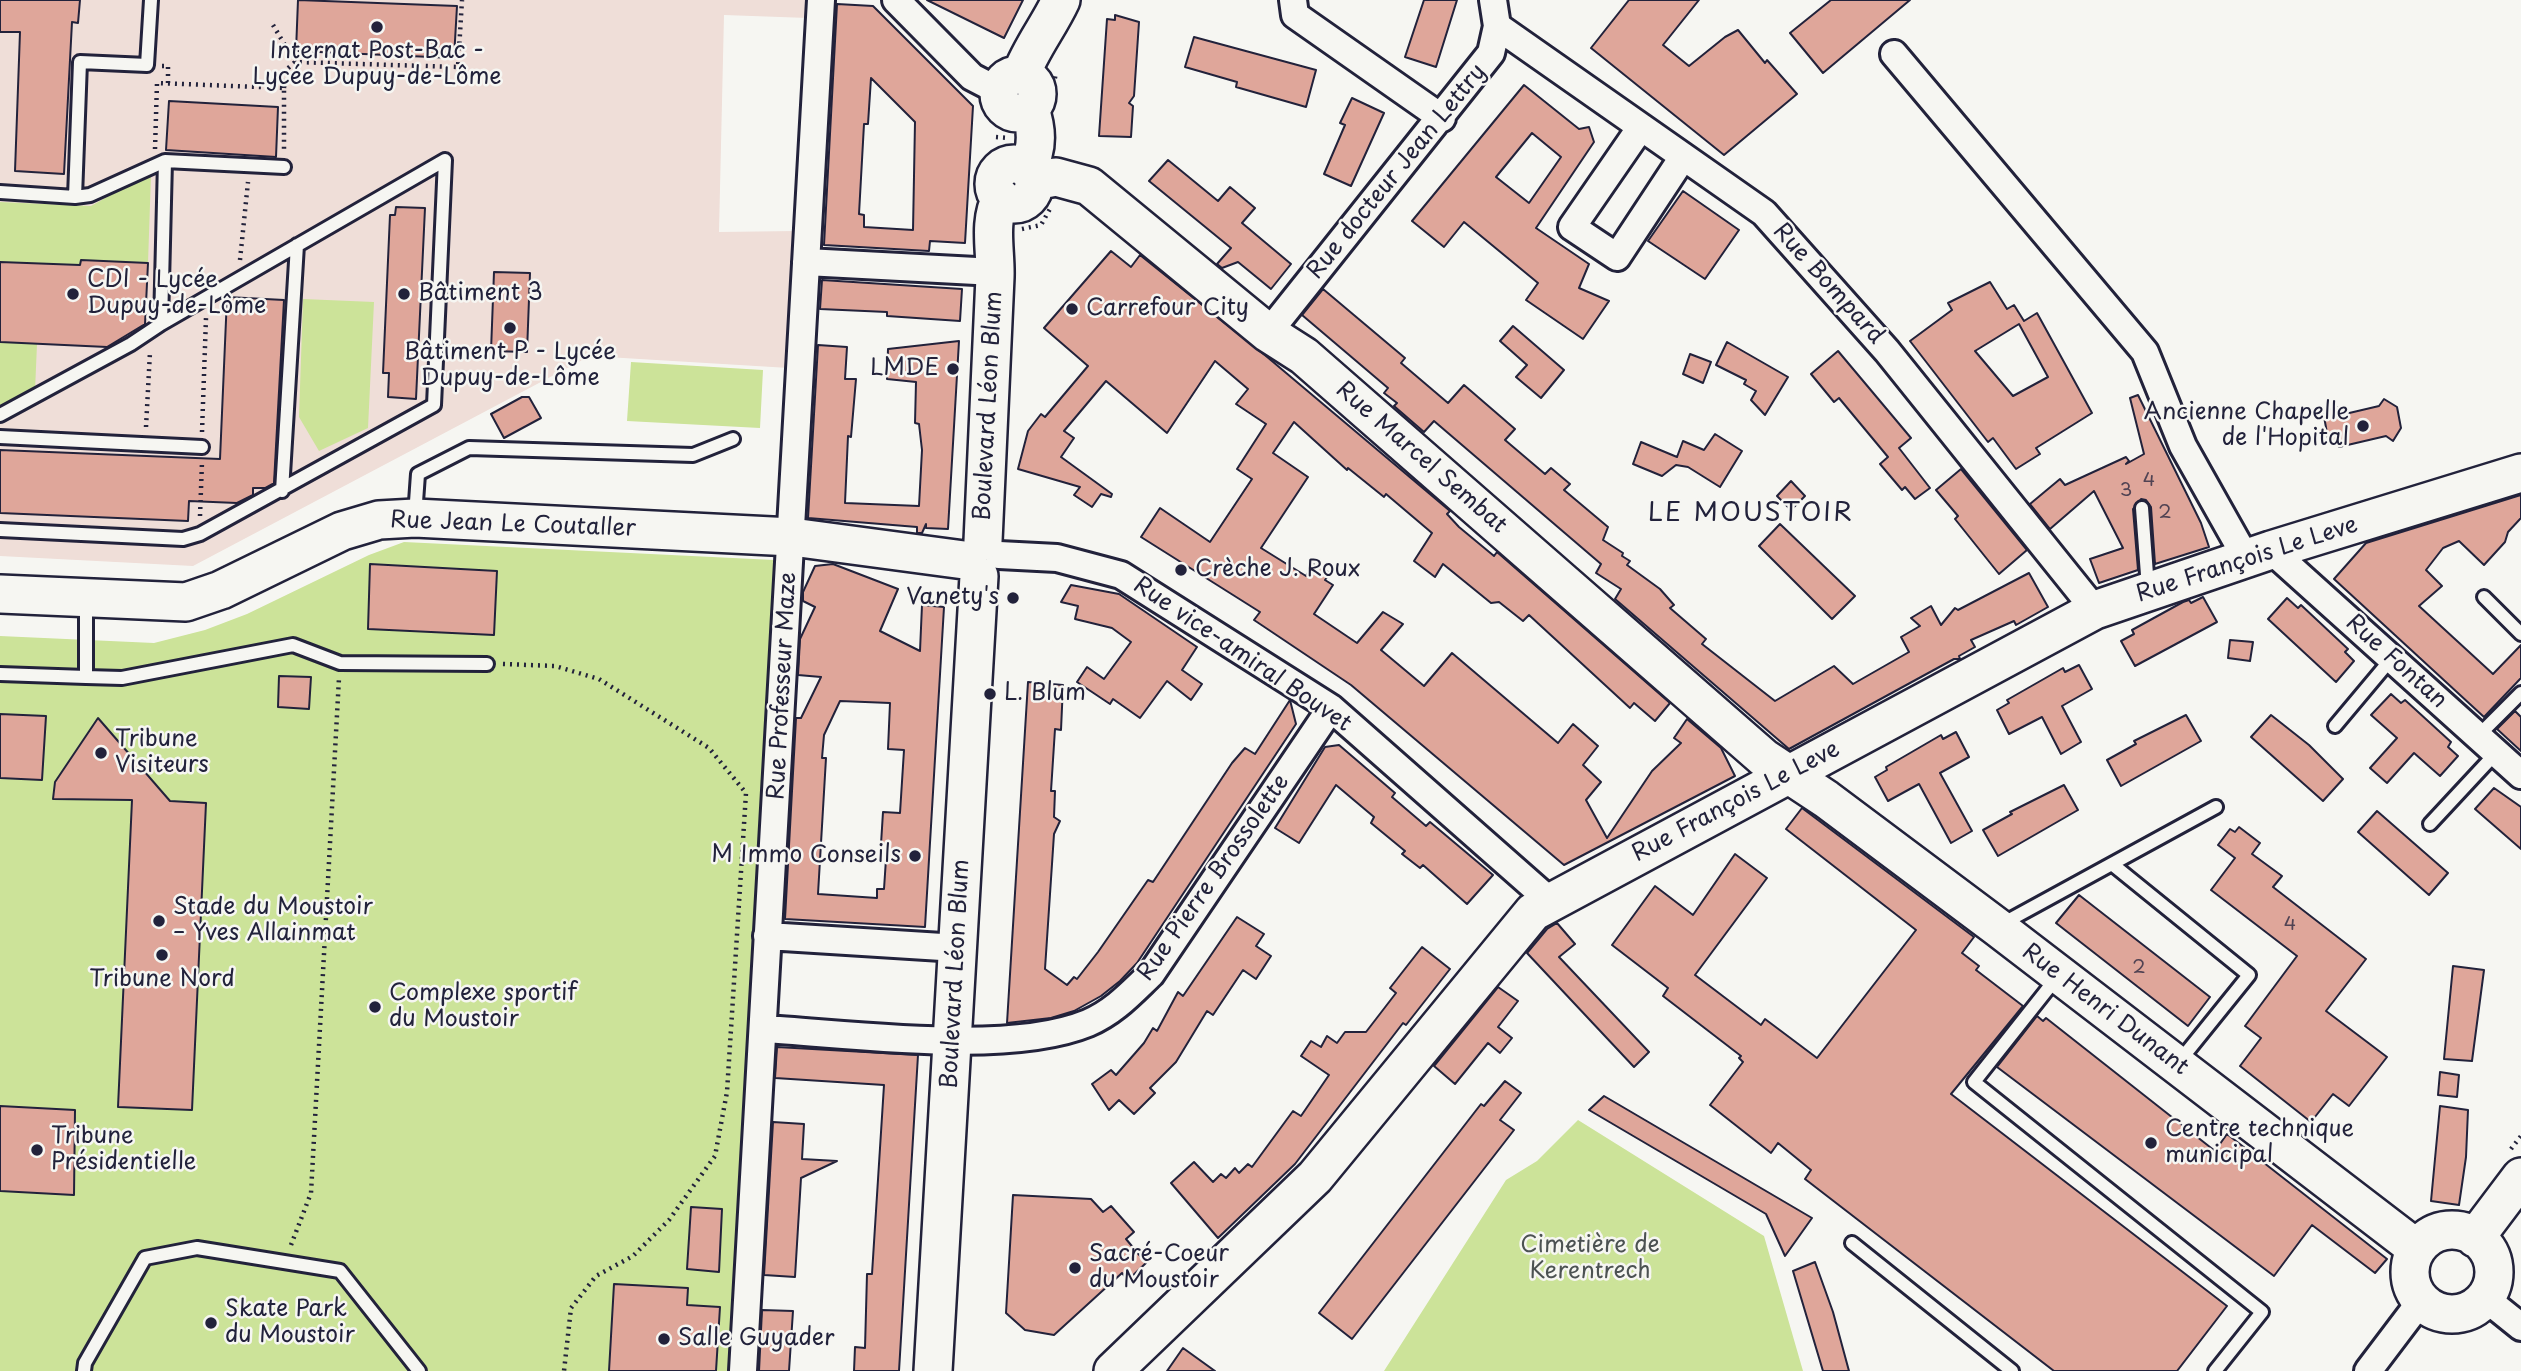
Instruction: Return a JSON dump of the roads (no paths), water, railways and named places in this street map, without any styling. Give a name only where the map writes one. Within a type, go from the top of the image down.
[{"type":"street","name":"Rue Professeur Maze","points":[[743,1371],[821,0]]},
{"type":"street","points":[[896,0],[972,77],[1018,93]]},
{"type":"street","points":[[1293,0],[1295,15],[1442,118]]},
{"type":"street","name":"Rue docteur Jean Lettry","points":[[1268,333],[1491,54],[1497,26],[1493,0]]},
{"type":"street","name":"Boulevard Léon Blum","points":[[933,1371],[981,558],[995,272],[995,209],[1016,184],[994,157],[998,115],[1018,93],[1056,10]]},
{"type":"street","name":"Rue Bompard","points":[[1497,26],[1764,213],[1887,351],[2095,610]]},
{"type":"street","name":"Rue Fontan","points":[[1894,54],[2145,352],[2155,371],[2159,389],[2183,446],[2258,554],[2392,658],[2521,775]]},
{"type":"street","points":[[1641,127],[1572,227],[1617,257],[1683,157]]},
{"type":"street","name":"Rue Marcel Sembat","points":[[1016,184],[1056,177],[1089,186],[1268,333],[1304,356],[1764,758],[1791,775]]},
{"type":"street","points":[[806,262],[995,272]]},
{"type":"street","name":"Rue François Le Leve","points":[[1113,1371],[1315,1177],[1491,960],[1533,912],[1550,901],[1791,775],[2095,610],[2258,554],[2521,473]]},
{"type":"street","name":"Rue Jean Le Coutaller","points":[[0,594],[186,601],[221,590],[342,531],[379,520],[415,518],[792,537],[981,558]]},
{"type":"street","name":"Rue vice-amiral Bouvet","points":[[981,558],[1057,558],[1121,575],[1331,708],[1550,901]]},
{"type":"street","name":"Rue Pierre Brossolette","points":[[763,1029],[953,1040],[1055,1032],[1088,1022],[1120,1005],[1151,974],[1331,708]]},
{"type":"street","name":"Rue Henri Dunant","points":[[1791,775],[1997,927],[2417,1249]]},
{"type":"street","points":[[767,936],[958,948]]},
{"type":"street","points":[[2475,1238],[2521,1177]]},
{"type":"street","points":[[2448,1231],[2460,1231],[2475,1238],[2488,1252],[2493,1263],[2494,1275],[2485,1298],[2466,1312],[2454,1314],[2442,1313],[2421,1301],[2411,1281],[2410,1270],[2417,1249],[2436,1234],[2448,1231]]},
{"type":"street","points":[[2485,1298],[2521,1327]]},
{"type":"street","points":[[2368,1371],[2421,1301]]},
{"type":"lane","points":[[75,197],[80,62],[148,65],[151,0]]},
{"type":"lane","points":[[0,415],[445,160],[434,405],[282,491],[200,534],[183,539],[0,530]]},
{"type":"lane","points":[[156,327],[160,162]]},
{"type":"lane","points":[[0,192],[75,197],[90,195],[160,162],[284,167]]},
{"type":"lane","points":[[282,491],[298,245]]},
{"type":"lane","points":[[0,437],[202,447]]},
{"type":"lane","points":[[415,518],[418,474],[469,448],[693,455],[733,439]]},
{"type":"lane","points":[[2142,508],[2148,592]]},
{"type":"lane","points":[[2484,597],[2521,634]]},
{"type":"lane","points":[[86,598],[86,677]]},
{"type":"lane","points":[[0,674],[122,678],[293,645],[340,663],[487,664]]},
{"type":"lane","points":[[2335,726],[2392,658]]},
{"type":"lane","points":[[2430,824],[2521,693]]},
{"type":"lane","points":[[1997,927],[2216,807]]},
{"type":"lane","points":[[2112,864],[2249,975],[2177,1065]]},
{"type":"lane","points":[[2059,976],[1974,1082],[2262,1312],[2215,1371]]},
{"type":"lane","points":[[1852,1243],[2012,1371]]},
{"type":"lane","points":[[84,1371],[85,1363],[145,1258],[197,1248],[341,1270],[419,1371]]},
{"type":"place","name":"Internat Post-Bac - Lycée Dupuy-de-Lôme","points":[[377,27]]},
{"type":"place","name":"CDI - Lycée Dupuy-de-Lôme","points":[[73,294]]},
{"type":"place","name":"Bâtiment 3","points":[[404,294]]},
{"type":"place","name":"Carrefour City","points":[[1072,309]]},
{"type":"place","name":"Bâtiment P - Lycée Dupuy-de-Lôme","points":[[510,328]]},
{"type":"place","name":"LMDE","points":[[953,369]]},
{"type":"place","name":"Ancienne Chapelle de l'Hopital","points":[[2363,426]]},
{"type":"place","name":"Crèche J. Roux","points":[[1181,570]]},
{"type":"place","name":"Vanety's","points":[[1013,598]]},
{"type":"place","name":"L. Blum","points":[[990,694]]},
{"type":"place","name":"Tribune Visiteurs","points":[[101,753]]},
{"type":"place","name":"M Immo Conseils","points":[[915,856]]},
{"type":"place","name":"Stade du Moustoir – Yves Allainmat","points":[[159,921]]},
{"type":"place","name":"Tribune Nord","points":[[162,955]]},
{"type":"place","name":"Complexe sportif du Moustoir","points":[[375,1007]]},
{"type":"place","name":"Centre technique municipal","points":[[2151,1143]]},
{"type":"place","name":"Tribune Présidentielle","points":[[37,1150]]},
{"type":"place","name":"Sacré-Coeur du Moustoir","points":[[1075,1268]]},
{"type":"place","name":"Skate Park du Moustoir","points":[[211,1323]]},
{"type":"place","name":"Salle Guyader","points":[[664,1339]]},
{"type":"district","name":"LE MOUSTOIR","points":[[1751,514]]},
{"type":"park label","name":"Cimetière de Kerentrech","points":[[1590,1259]]}]
